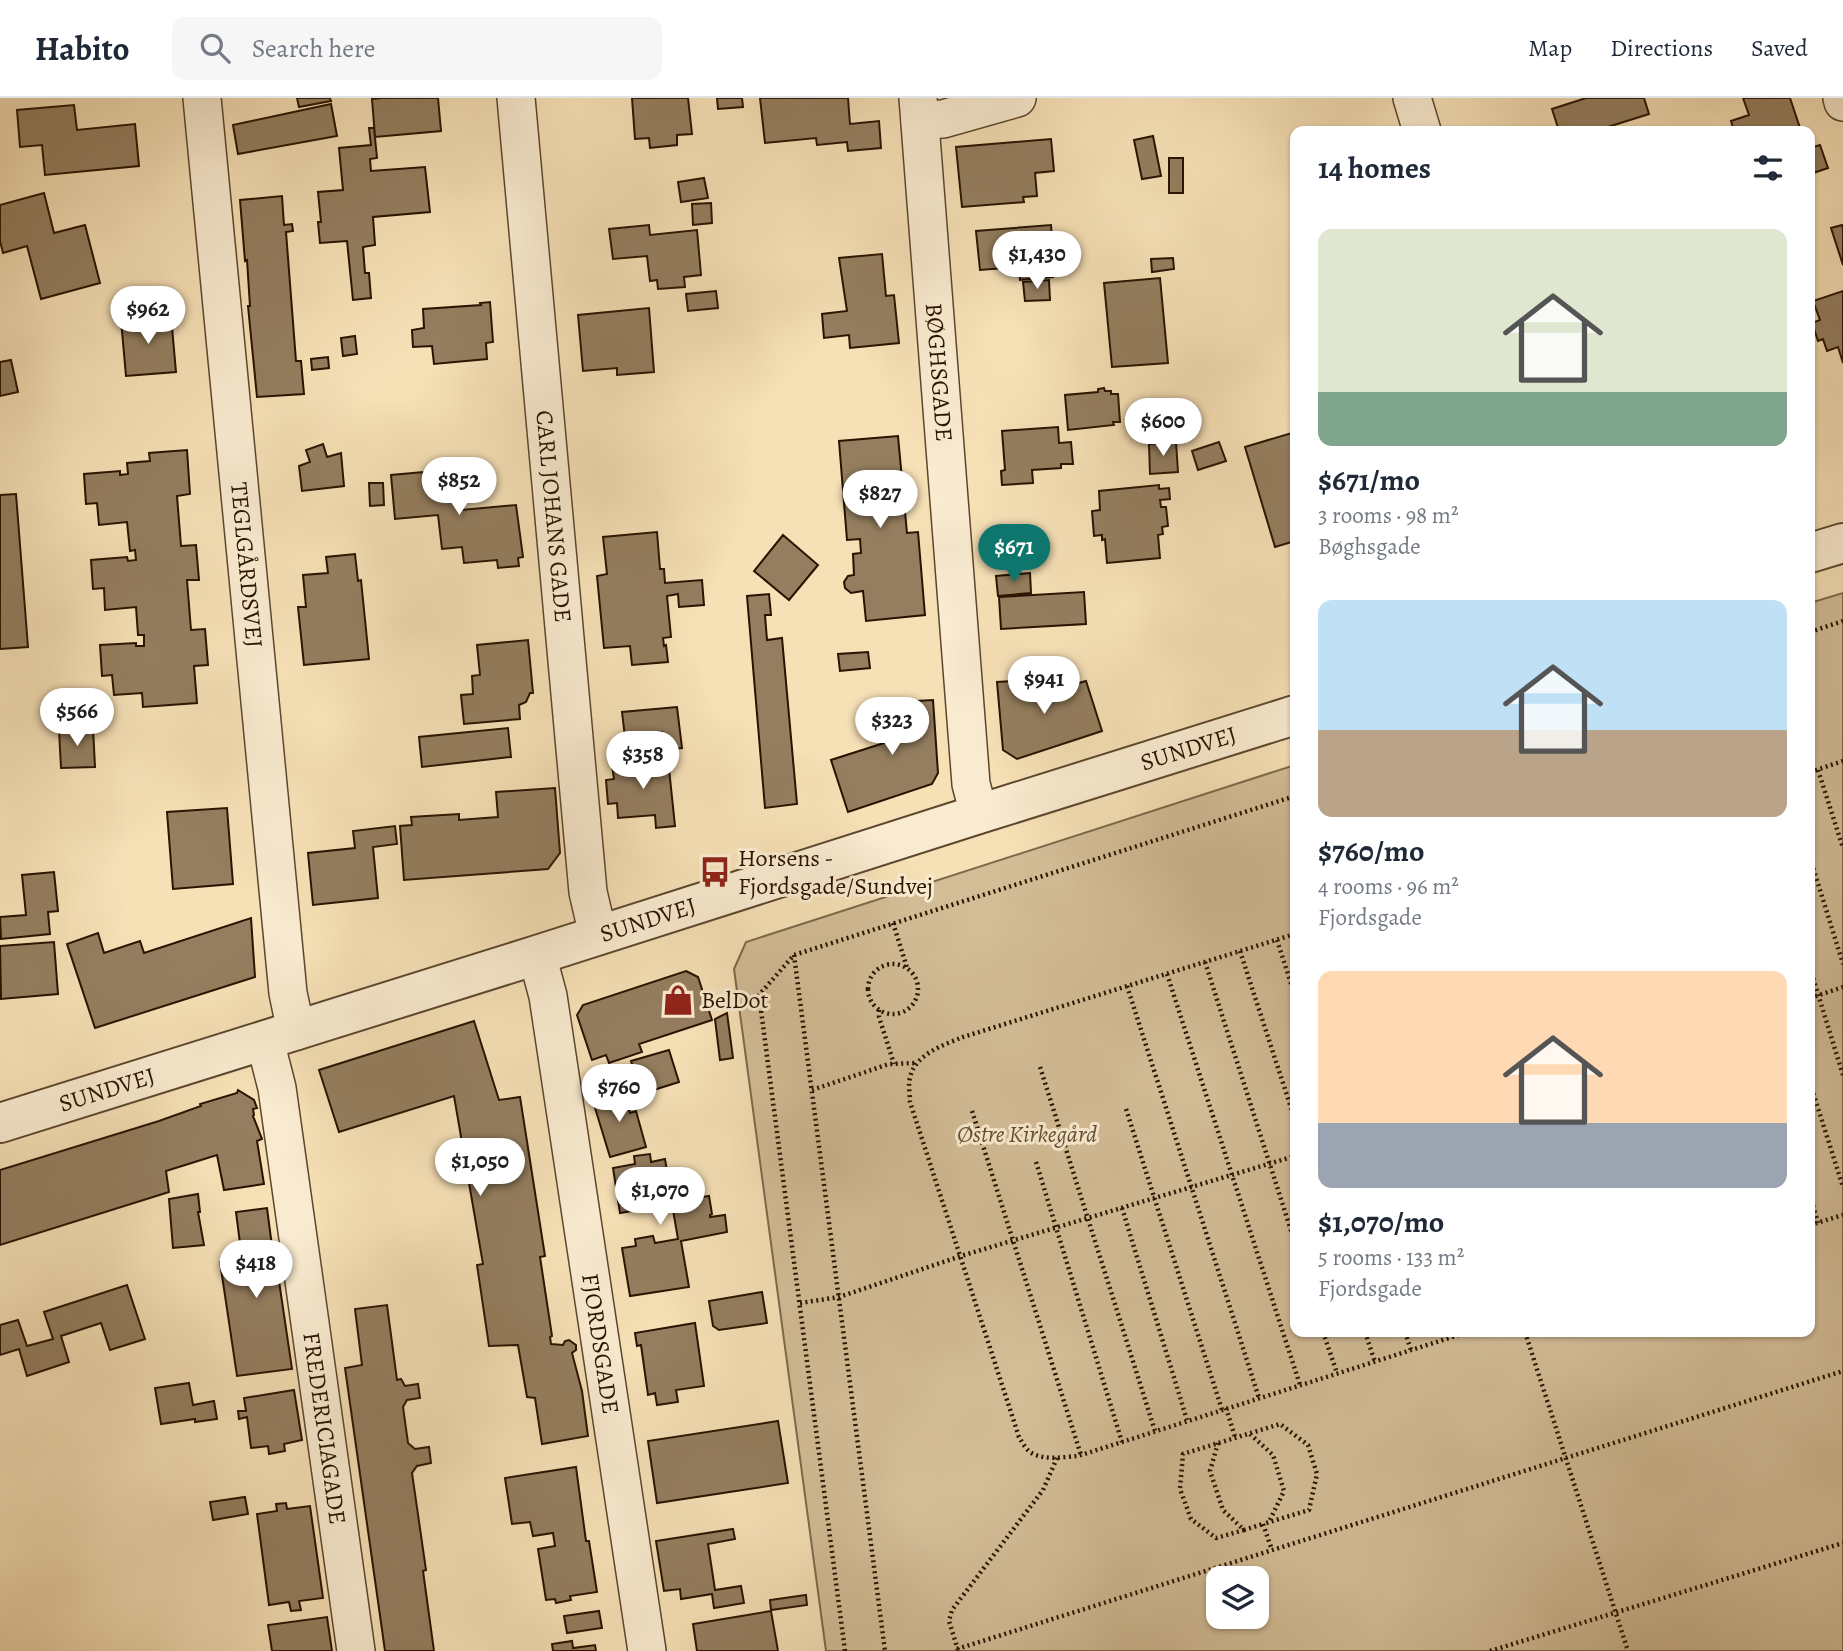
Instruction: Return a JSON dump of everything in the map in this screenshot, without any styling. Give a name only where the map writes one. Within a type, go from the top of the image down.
[{"type":"street","name":"TEGLGÅRDSVEJ","points":[[202,98],[288,993],[281,1036]]},
{"type":"street","name":"CARL JOHANS GADE","points":[[516,98],[587,878],[598,935]]},
{"type":"street","points":[[919,109],[943,119],[1017,98]]},
{"type":"street","points":[[1412,98],[1420,126]]},
{"type":"street","name":"BØGHSGADE","points":[[919,109],[971,784],[979,814]]},
{"type":"street","points":[[1815,551],[1843,543]]},
{"type":"street","name":"SUNDVEJ","points":[[0,1123],[1290,717]]},
{"type":"street","name":"FJORDSGADE","points":[[537,955],[548,996],[647,1651]]},
{"type":"street","name":"FREDERICIAGADE","points":[[281,1036],[277,1088],[356,1651]]},
{"type":"path","points":[[1815,630],[1843,621]]},
{"type":"path","points":[[1815,771],[1843,761]]},
{"type":"path","points":[[1818,770],[1843,848]]},
{"type":"path","points":[[845,1651],[759,995],[794,955],[1290,798]]},
{"type":"path","points":[[1815,874],[1843,964]]},
{"type":"path","points":[[893,923],[907,969]]},
{"type":"path","points":[[1290,936],[963,1037],[938,1047],[917,1063],[910,1078],[911,1102],[1019,1437],[1028,1451],[1040,1456],[1057,1458],[1081,1455],[1452,1337]]},
{"type":"path","points":[[1277,940],[1290,980]]},
{"type":"path","points":[[1240,951],[1290,1105]]},
{"type":"path","points":[[794,955],[885,1651]]},
{"type":"path","points":[[1205,962],[1290,1227]]},
{"type":"path","points":[[897,964],[907,969],[915,976],[918,987],[917,998],[911,1007],[901,1013],[890,1014],[879,1010],[868,991],[870,980],[876,971],[885,965],[897,964]]},
{"type":"path","points":[[1167,974],[1300,1385]]},
{"type":"path","points":[[1815,985],[1843,1075]]},
{"type":"path","points":[[1127,986],[1259,1398]]},
{"type":"path","points":[[1815,996],[1843,987]]},
{"type":"path","points":[[879,1010],[894,1064]]},
{"type":"path","points":[[812,1090],[894,1064],[917,1063]]},
{"type":"path","points":[[1040,1067],[1154,1431]]},
{"type":"path","points":[[1815,1099],[1843,1187]]},
{"type":"path","points":[[1126,1109],[1235,1437]]},
{"type":"path","points":[[972,1111],[1081,1455]]},
{"type":"path","points":[[800,1303],[839,1297],[961,1256],[1290,1158]]},
{"type":"path","points":[[1036,1161],[1122,1442]]},
{"type":"path","points":[[1122,1208],[1187,1420]]},
{"type":"path","points":[[1815,1212],[1818,1223]]},
{"type":"path","points":[[1815,1224],[1843,1215]]},
{"type":"path","points":[[1326,1337],[1337,1373]]},
{"type":"path","points":[[1367,1337],[1375,1362]]},
{"type":"path","points":[[1407,1337],[1411,1350]]},
{"type":"path","points":[[1527,1337],[1628,1651]]},
{"type":"path","points":[[1057,1458],[1043,1490],[952,1610],[948,1620],[958,1650],[1843,1371]]},
{"type":"path","points":[[1280,1424],[1308,1445],[1317,1474],[1309,1510],[1216,1538],[1191,1519],[1180,1489],[1183,1454],[1235,1437],[1280,1424]]},
{"type":"path","points":[[1249,1433],[1273,1455],[1284,1491],[1266,1523],[1272,1550]]},
{"type":"path","points":[[1218,1443],[1210,1471],[1223,1510],[1244,1530]]},
{"type":"path","points":[[1490,1651],[1843,1543]]},
{"type":"green space","name":"Østre Kirkegård","points":[[1843,593],[1843,1651],[826,1651],[734,969],[746,942],[1290,767],[1290,1337],[1815,1337],[1815,601]]},
{"type":"building","points":[[297,98],[330,98],[331,101],[299,107]]},
{"type":"building","points":[[438,98],[441,131],[375,137],[372,99]]},
{"type":"building","points":[[632,98],[688,98],[692,134],[677,135],[677,145],[650,148],[649,138],[635,139]]},
{"type":"building","points":[[717,98],[742,98],[743,107],[718,109]]},
{"type":"building","points":[[760,98],[848,98],[850,124],[879,121],[881,148],[848,151],[847,142],[817,145],[816,138],[765,143]]},
{"type":"building","points":[[1586,98],[1644,98],[1649,114],[1611,126],[1557,126],[1552,109]]},
{"type":"building","points":[[1743,98],[1790,98],[1799,126],[1732,126],[1731,121],[1749,115]]},
{"type":"building","points":[[331,104],[337,136],[238,154],[233,125]]},
{"type":"building","points":[[74,105],[77,130],[135,124],[139,166],[45,175],[42,145],[20,147],[17,110]]},
{"type":"building","points":[[369,128],[374,128],[377,158],[370,159],[371,171],[425,167],[430,212],[373,217],[375,245],[363,247],[371,298],[353,300],[347,241],[320,243],[318,192],[343,190],[339,148],[371,145]]},
{"type":"building","points":[[1153,136],[1161,176],[1142,179],[1134,140]]},
{"type":"building","points":[[1051,139],[1054,171],[1035,173],[1037,196],[1023,197],[1024,202],[962,207],[956,147]]},
{"type":"building","points":[[1820,145],[1828,168],[1815,172],[1815,146]]},
{"type":"building","points":[[1169,158],[1183,158],[1183,193],[1169,193]]},
{"type":"building","points":[[704,178],[708,198],[681,202],[678,182]]},
{"type":"building","points":[[44,193],[54,233],[85,225],[100,283],[41,299],[27,246],[3,253],[0,241],[0,205]]},
{"type":"building","points":[[282,196],[284,225],[292,224],[293,231],[286,232],[296,361],[301,361],[304,394],[257,397],[240,200]]},
{"type":"building","points":[[711,203],[712,223],[693,225],[692,204]]},
{"type":"building","points":[[649,225],[650,235],[697,230],[701,275],[684,277],[685,287],[658,289],[657,280],[650,281],[647,256],[613,259],[609,229]]},
{"type":"building","points":[[1051,225],[1053,277],[1020,280],[1019,267],[980,270],[976,231]]},
{"type":"building","points":[[1842,225],[1843,229],[1843,265],[1831,228]]},
{"type":"building","points":[[882,254],[886,296],[894,295],[899,343],[850,348],[849,335],[824,338],[822,314],[847,311],[839,258]]},
{"type":"building","points":[[1173,258],[1174,269],[1152,272],[1151,259]]},
{"type":"building","points":[[1160,278],[1168,363],[1112,367],[1104,283]]},
{"type":"building","points":[[1049,280],[1050,300],[1025,301],[1023,282]]},
{"type":"building","points":[[716,291],[718,308],[688,311],[686,294]]},
{"type":"building","points":[[1843,291],[1843,363],[1838,347],[1827,351],[1823,339],[1818,341],[1815,322],[1820,320],[1815,300]]},
{"type":"building","points":[[490,302],[493,342],[486,343],[487,359],[434,364],[432,346],[413,347],[412,330],[424,328],[423,309]]},
{"type":"building","points":[[649,308],[654,372],[617,375],[617,368],[583,371],[578,315]]},
{"type":"building","points":[[171,316],[176,372],[126,376],[121,320]]},
{"type":"building","points":[[355,336],[357,354],[343,356],[341,338]]},
{"type":"building","points":[[328,357],[329,368],[312,370],[311,359]]},
{"type":"building","points":[[11,360],[18,392],[0,396],[0,362]]},
{"type":"building","points":[[1104,388],[1105,391],[1111,391],[1111,394],[1118,394],[1120,422],[1068,430],[1065,395],[1098,392],[1098,389]]},
{"type":"building","points":[[1058,427],[1059,443],[1071,442],[1073,464],[1061,464],[1061,468],[1032,470],[1033,483],[1002,485],[1001,471],[1005,470],[1002,431]]},
{"type":"building","points":[[1290,434],[1290,542],[1275,547],[1245,447]]},
{"type":"building","points":[[898,436],[907,533],[918,532],[925,615],[866,621],[863,591],[851,593],[845,588],[844,582],[848,576],[854,575],[853,554],[861,553],[860,539],[847,540],[839,441]]},
{"type":"building","points":[[1176,442],[1178,472],[1150,474],[1149,444]]},
{"type":"building","points":[[1219,442],[1226,461],[1198,470],[1192,451]]},
{"type":"building","points":[[323,444],[327,457],[341,453],[344,486],[302,491],[299,466],[310,462],[306,450]]},
{"type":"building","points":[[187,450],[190,494],[177,496],[181,546],[196,545],[199,580],[187,580],[191,630],[205,629],[208,665],[194,666],[197,703],[143,707],[142,693],[114,695],[112,675],[102,676],[100,645],[136,643],[136,646],[144,646],[144,635],[138,635],[136,607],[105,610],[104,588],[93,589],[91,560],[127,557],[128,561],[136,560],[135,550],[130,551],[127,522],[99,525],[97,503],[86,504],[84,474],[120,471],[120,475],[128,474],[127,463],[150,461],[149,453]]},
{"type":"building","points":[[457,469],[461,510],[516,505],[523,557],[518,558],[519,566],[498,568],[497,560],[464,563],[462,547],[442,549],[438,515],[395,519],[391,475]]},
{"type":"building","points":[[369,483],[383,483],[384,505],[370,506]]},
{"type":"building","points":[[1159,485],[1159,489],[1169,488],[1170,499],[1160,500],[1161,507],[1166,507],[1168,526],[1162,527],[1163,534],[1158,535],[1160,558],[1107,563],[1105,539],[1102,540],[1102,535],[1094,536],[1092,511],[1100,510],[1099,491]]},
{"type":"building","points":[[16,494],[28,647],[0,649],[0,495]]},
{"type":"building","points":[[657,532],[660,569],[664,569],[665,583],[702,580],[704,605],[679,607],[678,594],[667,596],[671,637],[663,638],[668,662],[632,665],[630,646],[604,648],[597,576],[607,574],[603,537]]},
{"type":"building","points":[[783,535],[818,565],[789,600],[754,571]]},
{"type":"building","points":[[355,554],[358,581],[361,580],[369,659],[304,665],[298,607],[306,607],[303,575],[328,573],[326,557]]},
{"type":"building","points":[[1030,573],[1031,593],[998,596],[996,576]]},
{"type":"building","points":[[1084,592],[1086,624],[1001,629],[999,597]]},
{"type":"building","points":[[769,594],[771,615],[765,615],[767,640],[782,638],[797,804],[765,808],[747,596]]},
{"type":"building","points":[[528,640],[533,693],[530,693],[526,702],[519,705],[520,719],[464,724],[461,695],[473,694],[472,676],[480,675],[477,645]]},
{"type":"building","points":[[868,652],[870,668],[840,671],[838,654]]},
{"type":"building","points":[[1046,679],[1049,691],[1086,681],[1102,731],[1017,759],[1003,750],[997,682]]},
{"type":"building","points":[[933,700],[938,773],[932,784],[848,812],[831,760],[884,743],[881,703]]},
{"type":"building","points":[[677,707],[682,748],[664,750],[662,732],[625,737],[622,712]]},
{"type":"building","points":[[93,728],[95,767],[61,768],[59,730]]},
{"type":"building","points":[[508,728],[511,757],[422,767],[419,737]]},
{"type":"building","points":[[668,759],[675,826],[656,828],[655,815],[618,818],[617,803],[608,804],[606,780],[614,779],[612,765]]},
{"type":"building","points":[[555,788],[560,853],[548,869],[404,880],[400,826],[412,825],[411,817],[459,814],[459,820],[498,817],[496,792]]},
{"type":"building","points":[[227,808],[233,884],[173,889],[167,812]]},
{"type":"building","points":[[395,826],[397,844],[373,847],[378,898],[313,905],[308,853],[355,848],[353,831]]},
{"type":"building","points":[[54,872],[58,911],[48,912],[50,934],[1,939],[0,917],[26,915],[22,875]]},
{"type":"building","points":[[251,918],[255,977],[95,1028],[67,944],[98,933],[104,953],[140,941],[144,953]]},
{"type":"building","points":[[54,942],[58,994],[1,999],[0,946]]},
{"type":"building","points":[[686,971],[698,977],[712,1020],[639,1044],[642,1052],[609,1063],[606,1055],[592,1060],[577,1015],[583,1005]]},
{"type":"building","points":[[727,1013],[733,1058],[720,1060],[715,1019]]},
{"type":"building","points":[[474,1021],[499,1100],[520,1097],[545,1256],[540,1257],[551,1344],[563,1345],[569,1340],[576,1345],[576,1350],[572,1353],[582,1391],[588,1436],[542,1444],[535,1398],[527,1397],[518,1345],[489,1346],[477,1265],[483,1264],[454,1096],[339,1132],[319,1070]]},
{"type":"building","points":[[669,1050],[679,1082],[641,1094],[631,1061]]},
{"type":"building","points":[[623,1089],[630,1113],[636,1111],[646,1147],[610,1157],[592,1098]]},
{"type":"building","points":[[238,1090],[254,1100],[257,1108],[253,1109],[253,1116],[262,1139],[257,1141],[264,1184],[224,1190],[217,1155],[166,1171],[169,1192],[0,1245],[0,1170],[159,1121],[201,1106],[200,1104],[237,1093]]},
{"type":"building","points":[[650,1154],[651,1162],[665,1159],[672,1202],[709,1196],[712,1214],[710,1217],[725,1215],[727,1232],[681,1241],[689,1287],[630,1296],[622,1248],[636,1246],[635,1239],[653,1236],[655,1243],[678,1239],[672,1204],[620,1213],[613,1168],[635,1164],[634,1156]]},
{"type":"building","points":[[198,1194],[198,1212],[204,1245],[173,1248],[169,1199]]},
{"type":"building","points":[[267,1208],[292,1369],[237,1376],[220,1262],[242,1259],[236,1212]]},
{"type":"building","points":[[127,1285],[145,1339],[110,1350],[101,1323],[61,1336],[69,1362],[27,1376],[19,1349],[0,1355],[0,1325],[18,1320],[27,1346],[53,1339],[44,1312]]},
{"type":"building","points":[[762,1292],[767,1323],[719,1330],[713,1326],[709,1301]]},
{"type":"building","points":[[387,1305],[397,1380],[401,1379],[405,1386],[418,1384],[420,1398],[407,1400],[403,1407],[408,1443],[415,1449],[429,1447],[431,1463],[417,1466],[412,1473],[434,1651],[385,1651],[345,1368],[362,1365],[355,1309]]},
{"type":"building","points":[[695,1323],[704,1386],[676,1390],[678,1402],[657,1405],[655,1393],[648,1395],[641,1345],[637,1346],[635,1333]]},
{"type":"building","points":[[189,1383],[193,1405],[214,1401],[217,1419],[161,1424],[155,1388]]},
{"type":"building","points":[[294,1390],[302,1440],[284,1444],[285,1451],[269,1454],[268,1446],[251,1448],[247,1417],[239,1419],[238,1411],[246,1411],[244,1398]]},
{"type":"building","points":[[778,1421],[788,1483],[657,1503],[648,1441]]},
{"type":"building","points":[[576,1467],[586,1541],[589,1541],[597,1592],[570,1596],[571,1600],[556,1603],[555,1599],[546,1600],[538,1549],[555,1546],[553,1533],[533,1536],[530,1522],[512,1524],[505,1478]]},
{"type":"building","points":[[245,1497],[248,1514],[213,1520],[210,1502]]},
{"type":"building","points":[[286,1503],[287,1509],[310,1506],[323,1598],[299,1601],[301,1610],[291,1611],[289,1602],[269,1605],[257,1514],[277,1511],[276,1504]]},
{"type":"building","points":[[733,1529],[735,1539],[708,1544],[715,1590],[741,1586],[744,1603],[714,1608],[712,1594],[681,1599],[680,1589],[664,1591],[656,1541]]},
{"type":"building","points":[[806,1595],[807,1605],[771,1610],[770,1600]]},
{"type":"building","points":[[599,1611],[602,1628],[567,1633],[564,1616]]},
{"type":"building","points":[[771,1611],[778,1651],[697,1651],[693,1624]]},
{"type":"building","points":[[327,1617],[332,1651],[272,1651],[268,1625]]},
{"type":"building","points":[[572,1641],[573,1648],[595,1645],[596,1651],[553,1651],[552,1644]]},
{"type":"place","name":"Horsens - Fjordsgade/Sundvej","points":[[715,872]]},
{"type":"place","name":"BelDot","points":[[678,1000]]}]
